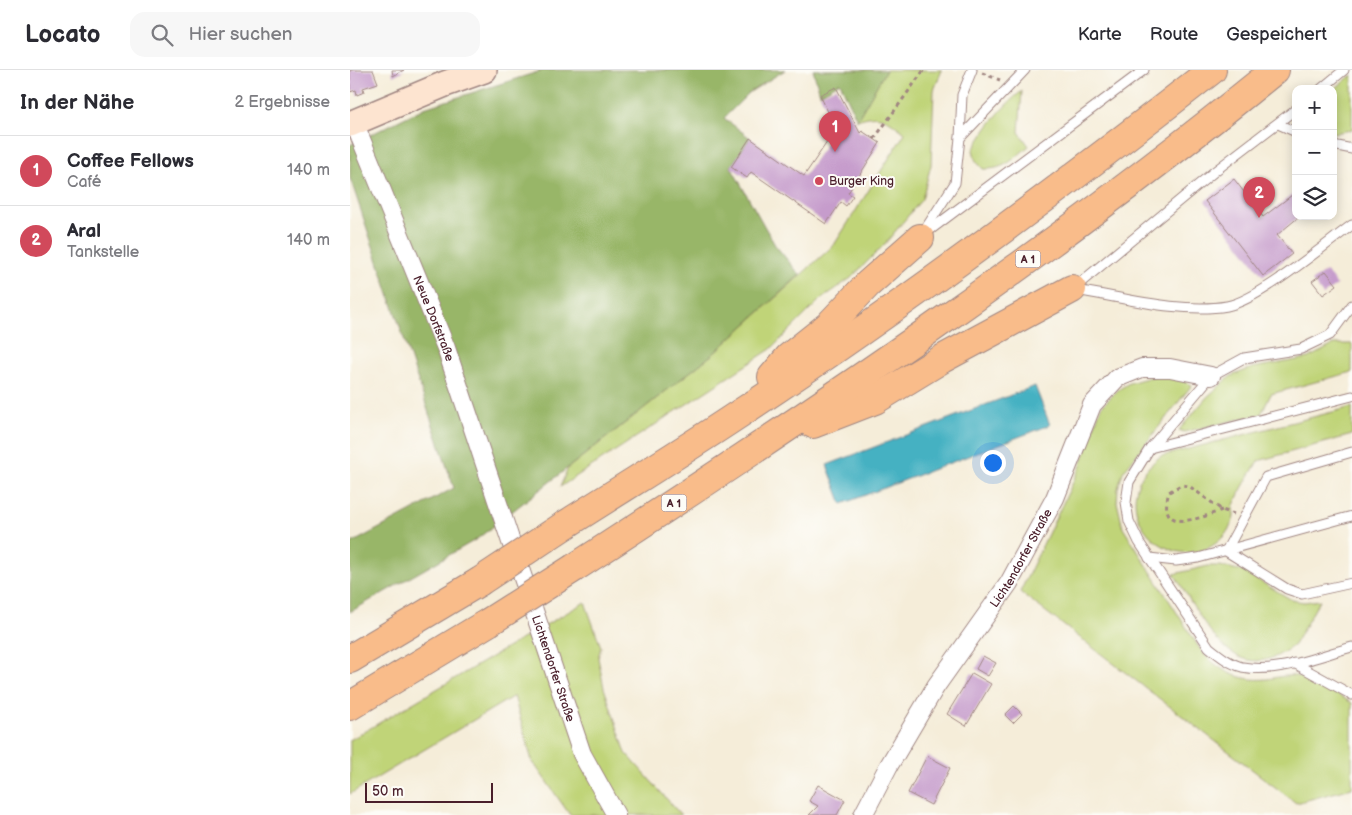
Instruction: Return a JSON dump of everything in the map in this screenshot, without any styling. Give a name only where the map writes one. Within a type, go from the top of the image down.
[{"type":"highway","points":[[350,659],[479,582],[740,414],[976,249],[1124,139],[1212,70]]},
{"type":"highway","name":"A 1","points":[[350,706],[489,622],[774,438],[998,282],[1142,175],[1275,70]]},
{"type":"highway","points":[[740,414],[790,358],[828,326],[868,284],[920,238]]},
{"type":"highway","points":[[774,438],[876,400],[942,359],[1072,289]]},
{"type":"street","points":[[352,123],[445,84],[484,70]]},
{"type":"street","name":"Neue Dorfstraße","points":[[352,123],[446,348],[502,518]]},
{"type":"street","name":"Lichtendorfer Straße","points":[[863,815],[888,767],[936,686],[1009,583],[1055,498],[1092,404],[1117,378],[1142,368],[1170,368],[1210,376]]},
{"type":"street","name":"Lichtendorfer Straße","points":[[502,518],[582,754],[616,815]]},
{"type":"lane","points":[[920,238],[951,192],[955,182],[962,96],[974,70]]},
{"type":"lane","points":[[960,138],[1025,70]]},
{"type":"lane","points":[[920,238],[1144,70]]},
{"type":"lane","points":[[1326,85],[1344,70]]},
{"type":"lane","points":[[1072,289],[1216,171],[1292,112]]},
{"type":"lane","points":[[1278,124],[1292,130]]},
{"type":"lane","points":[[1337,146],[1352,149]]},
{"type":"lane","points":[[1072,289],[1182,307],[1228,306],[1262,290],[1352,225]]},
{"type":"lane","points":[[1352,305],[1330,335],[1301,349],[1244,358],[1210,376],[1150,448],[1129,482],[1126,502],[1129,521],[1149,558],[1209,648],[1223,658],[1241,666],[1261,669],[1294,663],[1352,647]]},
{"type":"lane","points":[[1150,448],[1352,396]]},
{"type":"lane","points":[[1226,550],[1266,476],[1352,452]]},
{"type":"lane","points":[[1149,558],[1176,561],[1198,558],[1352,516]]},
{"type":"lane","points":[[1226,550],[1287,589],[1302,594],[1352,583]]},
{"type":"lane","points":[[1294,663],[1352,695]]},
{"type":"path","points":[[874,139],[924,70]]},
{"type":"path","points":[[974,70],[1012,84]]},
{"type":"path","points":[[1222,510],[1204,517],[1182,522],[1172,518],[1166,511],[1165,504],[1169,492],[1182,485],[1190,486],[1222,510],[1244,516]]},
{"type":"green space","points":[[544,70],[785,70],[750,92],[724,118],[750,138],[731,167],[775,245],[800,275],[713,354],[477,539],[350,612],[350,544],[454,488],[350,178],[350,145],[424,108]]},
{"type":"green space","points":[[813,70],[886,70],[857,120],[840,82],[820,94]]},
{"type":"green space","points":[[886,70],[942,70],[934,90],[931,165],[922,199],[884,245],[851,278],[820,300],[771,349],[560,487],[568,468],[713,354],[834,245],[905,133],[883,118],[872,117],[857,120]]},
{"type":"green space","points":[[1352,75],[1352,130],[1337,132],[1337,87]]},
{"type":"green space","points":[[1022,91],[1019,132],[1029,146],[1003,166],[983,169],[976,161],[973,150],[994,118]]},
{"type":"green space","points":[[1335,344],[1352,344],[1352,372],[1271,394],[1261,414],[1184,432],[1179,430],[1207,397],[1231,376],[1252,368],[1308,358]]},
{"type":"green space","points":[[1158,375],[1179,379],[1192,385],[1123,472],[1118,488],[1117,502],[1123,528],[1200,649],[1221,669],[1247,679],[1267,679],[1284,676],[1301,677],[1321,685],[1352,703],[1352,788],[1296,803],[1020,592],[1080,468],[1101,407],[1118,390],[1129,383]]},
{"type":"green space","points":[[1352,407],[1352,435],[1258,461],[1234,505],[1234,518],[1229,529],[1224,536],[1204,550],[1184,552],[1165,547],[1149,534],[1138,517],[1135,497],[1142,476],[1161,456]]},
{"type":"green space","points":[[1208,566],[1220,566],[1243,571],[1292,600],[1304,602],[1320,600],[1294,645],[1272,658],[1253,661],[1237,655],[1222,644],[1208,628],[1174,574]]},
{"type":"green space","points":[[585,602],[601,647],[598,658],[604,688],[626,753],[681,815],[570,815],[532,761],[514,696],[350,794],[350,740]]},
{"type":"water","points":[[1035,386],[1050,425],[842,504],[827,465]]},
{"type":"building","points":[[350,70],[373,70],[378,83],[363,88],[364,92],[357,95],[356,90],[350,92]]},
{"type":"building","points":[[392,70],[404,70],[393,76]]},
{"type":"building","points":[[836,87],[860,133],[862,131],[880,143],[848,193],[853,196],[846,206],[841,202],[826,224],[751,172],[747,178],[731,167],[750,138],[804,176],[836,129],[820,95]]},
{"type":"building","points":[[1234,179],[1263,217],[1292,195],[1292,220],[1295,220],[1277,235],[1292,254],[1263,276],[1205,201]]},
{"type":"building","points":[[1326,271],[1337,285],[1323,295],[1312,281]]},
{"type":"building","points":[[983,656],[996,663],[988,676],[976,669]]},
{"type":"building","points":[[972,673],[991,684],[966,726],[947,714]]},
{"type":"building","points":[[1014,706],[1022,714],[1013,723],[1005,715]]},
{"type":"building","points":[[927,756],[950,768],[931,805],[908,793]]},
{"type":"building","points":[[818,785],[845,800],[837,815],[809,815],[818,806],[809,801]]},
{"type":"place","name":"Coffee Fellows","points":[[835,152]]},
{"type":"place","name":"Burger King","points":[[819,181]]},
{"type":"place","name":"Aral","points":[[1259,218]]}]
